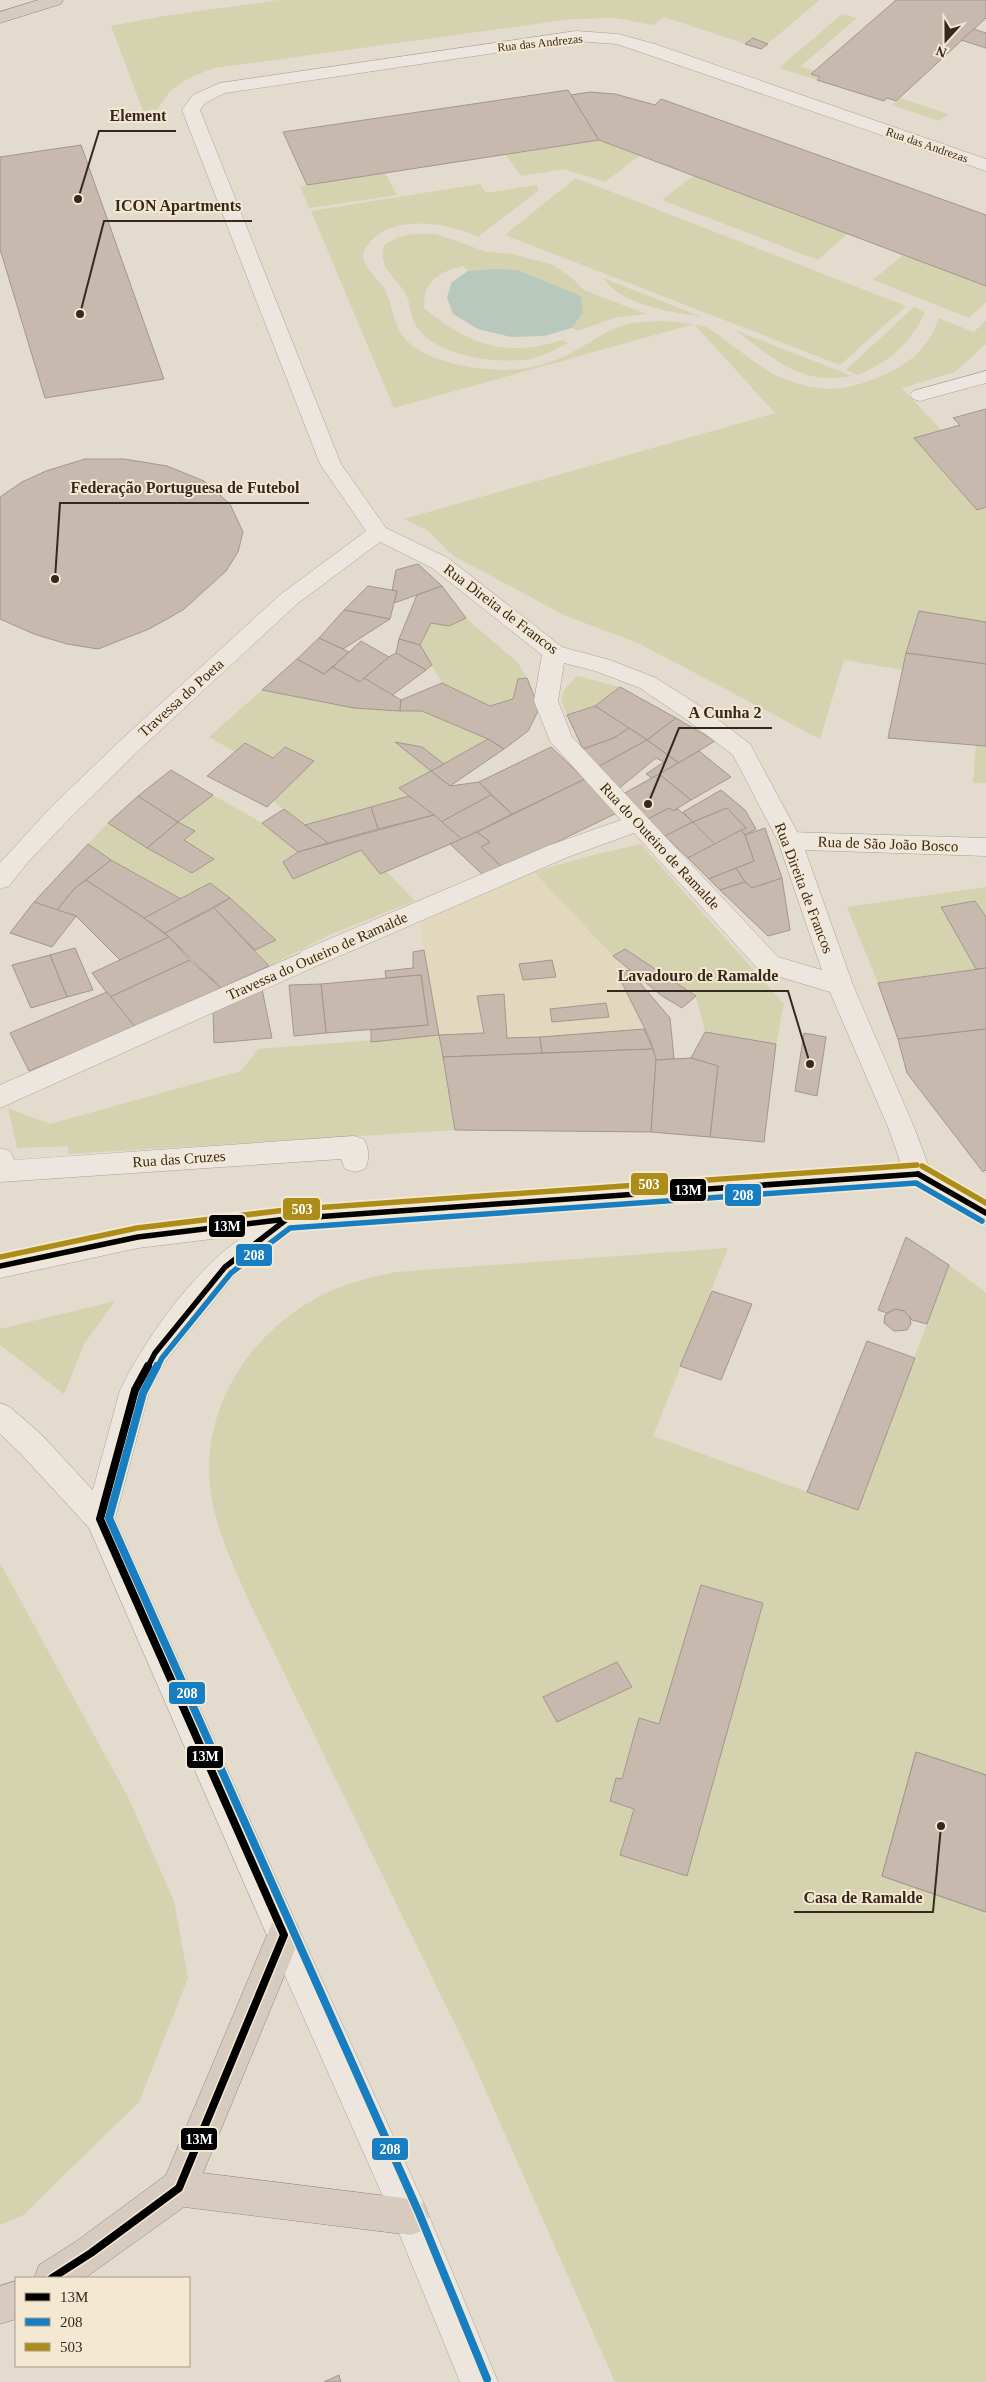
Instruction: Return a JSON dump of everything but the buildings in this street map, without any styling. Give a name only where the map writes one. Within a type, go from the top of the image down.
[{"type":"highway","points":[[0,18],[55,0]]},
{"type":"highway","points":[[54,2277],[91,2253],[179,2188],[284,1935]]},
{"type":"highway","points":[[179,2188],[411,2217]]},
{"type":"highway","points":[[0,2305],[15,2300]]},
{"type":"street","name":"Rua das Andrezas","points":[[196,127],[191,110],[199,99],[220,88],[576,36],[618,40],[649,48],[986,166]]},
{"type":"street","name":"Rua Direita de Francos","points":[[196,127],[331,464],[378,533],[440,563],[554,653],[602,665],[648,682],[695,714],[742,750],[790,841],[840,985],[901,1127],[918,1174]]},
{"type":"street","points":[[920,395],[986,377]]},
{"type":"street","name":"Travessa do Poeta","points":[[0,880],[53,820],[131,744],[289,599],[378,533]]},
{"type":"street","name":"Rua do Outeiro de Ramalde","points":[[554,653],[546,700],[562,741],[769,964],[840,985]]},
{"type":"street","name":"Travessa do Outeiro de Ramalde","points":[[0,1098],[18,1088],[310,958],[559,850],[637,823]]},
{"type":"street","name":"Rua de São João Bosco","points":[[790,841],[986,847]]},
{"type":"street","name":"Rua das Cruzes","points":[[0,1159],[4,1172],[354,1146],[355,1161]]},
{"type":"street","points":[[0,1266],[138,1237],[287,1218],[918,1174],[986,1213]]},
{"type":"street","points":[[100,1519],[135,1390],[155,1353],[225,1267],[287,1218]]},
{"type":"street","points":[[0,1416],[32,1445],[100,1519],[411,2217],[478,2382]]},
{"type":"shaded area","points":[[279,0],[820,0],[761,49],[664,17],[654,25],[615,18],[572,19],[215,68],[189,78],[175,87],[163,100],[158,109],[143,111],[111,26],[164,16]]},
{"type":"shaded area","points":[[842,14],[857,18],[801,66],[815,71],[811,74],[820,77],[817,80],[779,68]]},
{"type":"shaded area","points":[[900,98],[948,114],[940,121],[892,105]]},
{"type":"shaded area","points":[[599,140],[639,156],[605,182],[564,169],[521,176],[506,155]]},
{"type":"shaded area","points":[[385,173],[397,195],[309,208],[300,186]]},
{"type":"shaded area","points":[[693,176],[847,234],[818,260],[662,200]]},
{"type":"shaded area","points":[[576,178],[906,306],[840,365],[505,235]]},
{"type":"shaded area","points":[[480,184],[486,193],[536,185],[539,190],[478,237],[438,225],[408,224],[393,227],[381,233],[364,250],[363,258],[366,265],[384,288],[399,330],[412,345],[426,354],[460,365],[496,370],[513,370],[559,359],[609,331],[627,324],[657,321],[693,324],[394,408],[311,211]]},
{"type":"shaded area","points":[[413,234],[436,234],[487,252],[513,254],[553,265],[573,279],[584,290],[646,314],[614,318],[578,331],[572,328],[583,313],[492,269],[468,271],[463,266],[447,271],[434,279],[426,291],[424,308],[440,321],[472,339],[488,345],[505,348],[523,348],[562,340],[568,343],[540,357],[530,359],[486,359],[455,352],[441,347],[419,330],[414,321],[407,295],[388,270],[383,260],[384,245],[398,237]]},
{"type":"shaded area","points":[[903,255],[986,286],[986,302],[969,318],[873,280]]},
{"type":"shaded area","points":[[492,269],[517,270],[581,296],[583,313],[572,328],[544,336],[511,337],[478,329],[453,314],[447,297],[452,282],[468,271]]},
{"type":"shaded area","points":[[603,278],[702,317],[662,310],[634,301],[611,287]]},
{"type":"shaded area","points":[[914,307],[925,313],[912,334],[898,350],[890,357],[858,375],[846,370]]},
{"type":"shaded area","points":[[938,318],[974,332],[986,320],[986,344],[955,372],[902,388],[941,430],[914,438],[977,509],[986,507],[986,622],[919,611],[903,670],[844,660],[820,739],[640,644],[564,615],[454,556],[427,530],[404,519],[775,413],[695,325],[706,327],[757,364],[779,377],[807,386],[832,389],[867,382],[900,367],[927,342],[932,335]]},
{"type":"shaded area","points":[[735,330],[852,376],[833,378],[817,377],[802,373],[775,359]]},
{"type":"shaded area","points":[[466,618],[518,663],[527,678],[518,679],[513,699],[490,706],[442,683],[420,645],[431,623],[449,626]]},
{"type":"shaded area","points":[[577,676],[620,687],[595,706],[567,715],[561,699],[565,689]]},
{"type":"shaded area","points":[[262,690],[354,708],[422,711],[488,739],[444,764],[422,747],[396,742],[431,771],[409,796],[305,825],[273,801],[313,761],[285,747],[273,758],[246,743],[235,752],[209,737]]},
{"type":"shaded area","points":[[976,746],[986,746],[986,783],[973,783]]},
{"type":"shaded area","points":[[213,795],[262,823],[298,852],[283,862],[293,878],[361,850],[379,874],[386,871],[415,901],[329,935],[269,966],[255,950],[276,939],[230,898],[210,883],[181,899],[111,860],[88,844],[108,823],[192,873],[214,858],[184,840],[195,831],[178,822]]},
{"type":"shaded area","points":[[641,844],[784,1004],[776,1044],[705,1032],[696,996],[625,949],[613,956],[534,872],[589,856]]},
{"type":"shaded area","points":[[534,872],[613,956],[629,970],[617,973],[644,1029],[507,1038],[504,994],[477,996],[484,1033],[439,1035],[419,919]],"holes":[[[552,960],[556,978],[523,980],[520,964]],[[605,1003],[608,1017],[552,1022],[550,1009]]]},
{"type":"shaded area","points":[[986,887],[986,917],[975,901],[941,907],[976,969],[878,983],[847,907]]},
{"type":"shaded area","points":[[439,1035],[455,1130],[68,1154],[68,1146],[17,1148],[8,1108],[50,1124],[241,1071],[258,1049]]},
{"type":"shaded area","points":[[728,1248],[653,1436],[857,1510],[949,1265],[986,1293],[986,1775],[916,1752],[882,1876],[986,1912],[986,2382],[615,2382],[469,2053],[249,1601],[217,1522],[211,1494],[209,1463],[213,1432],[222,1403],[235,1376],[252,1352],[273,1329],[297,1310],[324,1294],[360,1281],[396,1272]]},
{"type":"shaded area","points":[[115,1301],[84,1344],[64,1394],[0,1345],[0,1329]]},
{"type":"shaded area","points":[[0,1563],[128,1797],[174,1901],[188,1978],[139,2102],[22,2216],[0,2225]]},
{"type":"transit line","name":"503","points":[[0,1257],[137,1228],[286,1210],[917,1165]]},
{"type":"transit line","name":"503","points":[[922,1166],[986,1203]]},
{"type":"transit line","name":"13M","points":[[918,1174],[986,1213]]},
{"type":"transit line","name":"13M","points":[[0,1266],[138,1237],[287,1219],[918,1174]]},
{"type":"transit line","name":"208","points":[[487,2379],[419,2213],[109,1518],[143,1393],[162,1358],[231,1273],[290,1228],[916,1183],[982,1221]]},
{"type":"transit line","name":"13M","points":[[54,2277],[91,2253],[179,2188],[284,1935],[100,1519],[135,1390],[155,1353],[225,1267],[287,1219]]},
{"type":"place","name":"Element","points":[[78,199]]},
{"type":"place","name":"ICON Apartments","points":[[80,314]]},
{"type":"place","name":"Federação Portuguesa de Futebol","points":[[55,579]]},
{"type":"place","name":"A Cunha 2","points":[[648,804]]},
{"type":"place","name":"Lavadouro de Ramalde","points":[[810,1064]]},
{"type":"place","name":"Casa de Ramalde","points":[[941,1826]]}]
